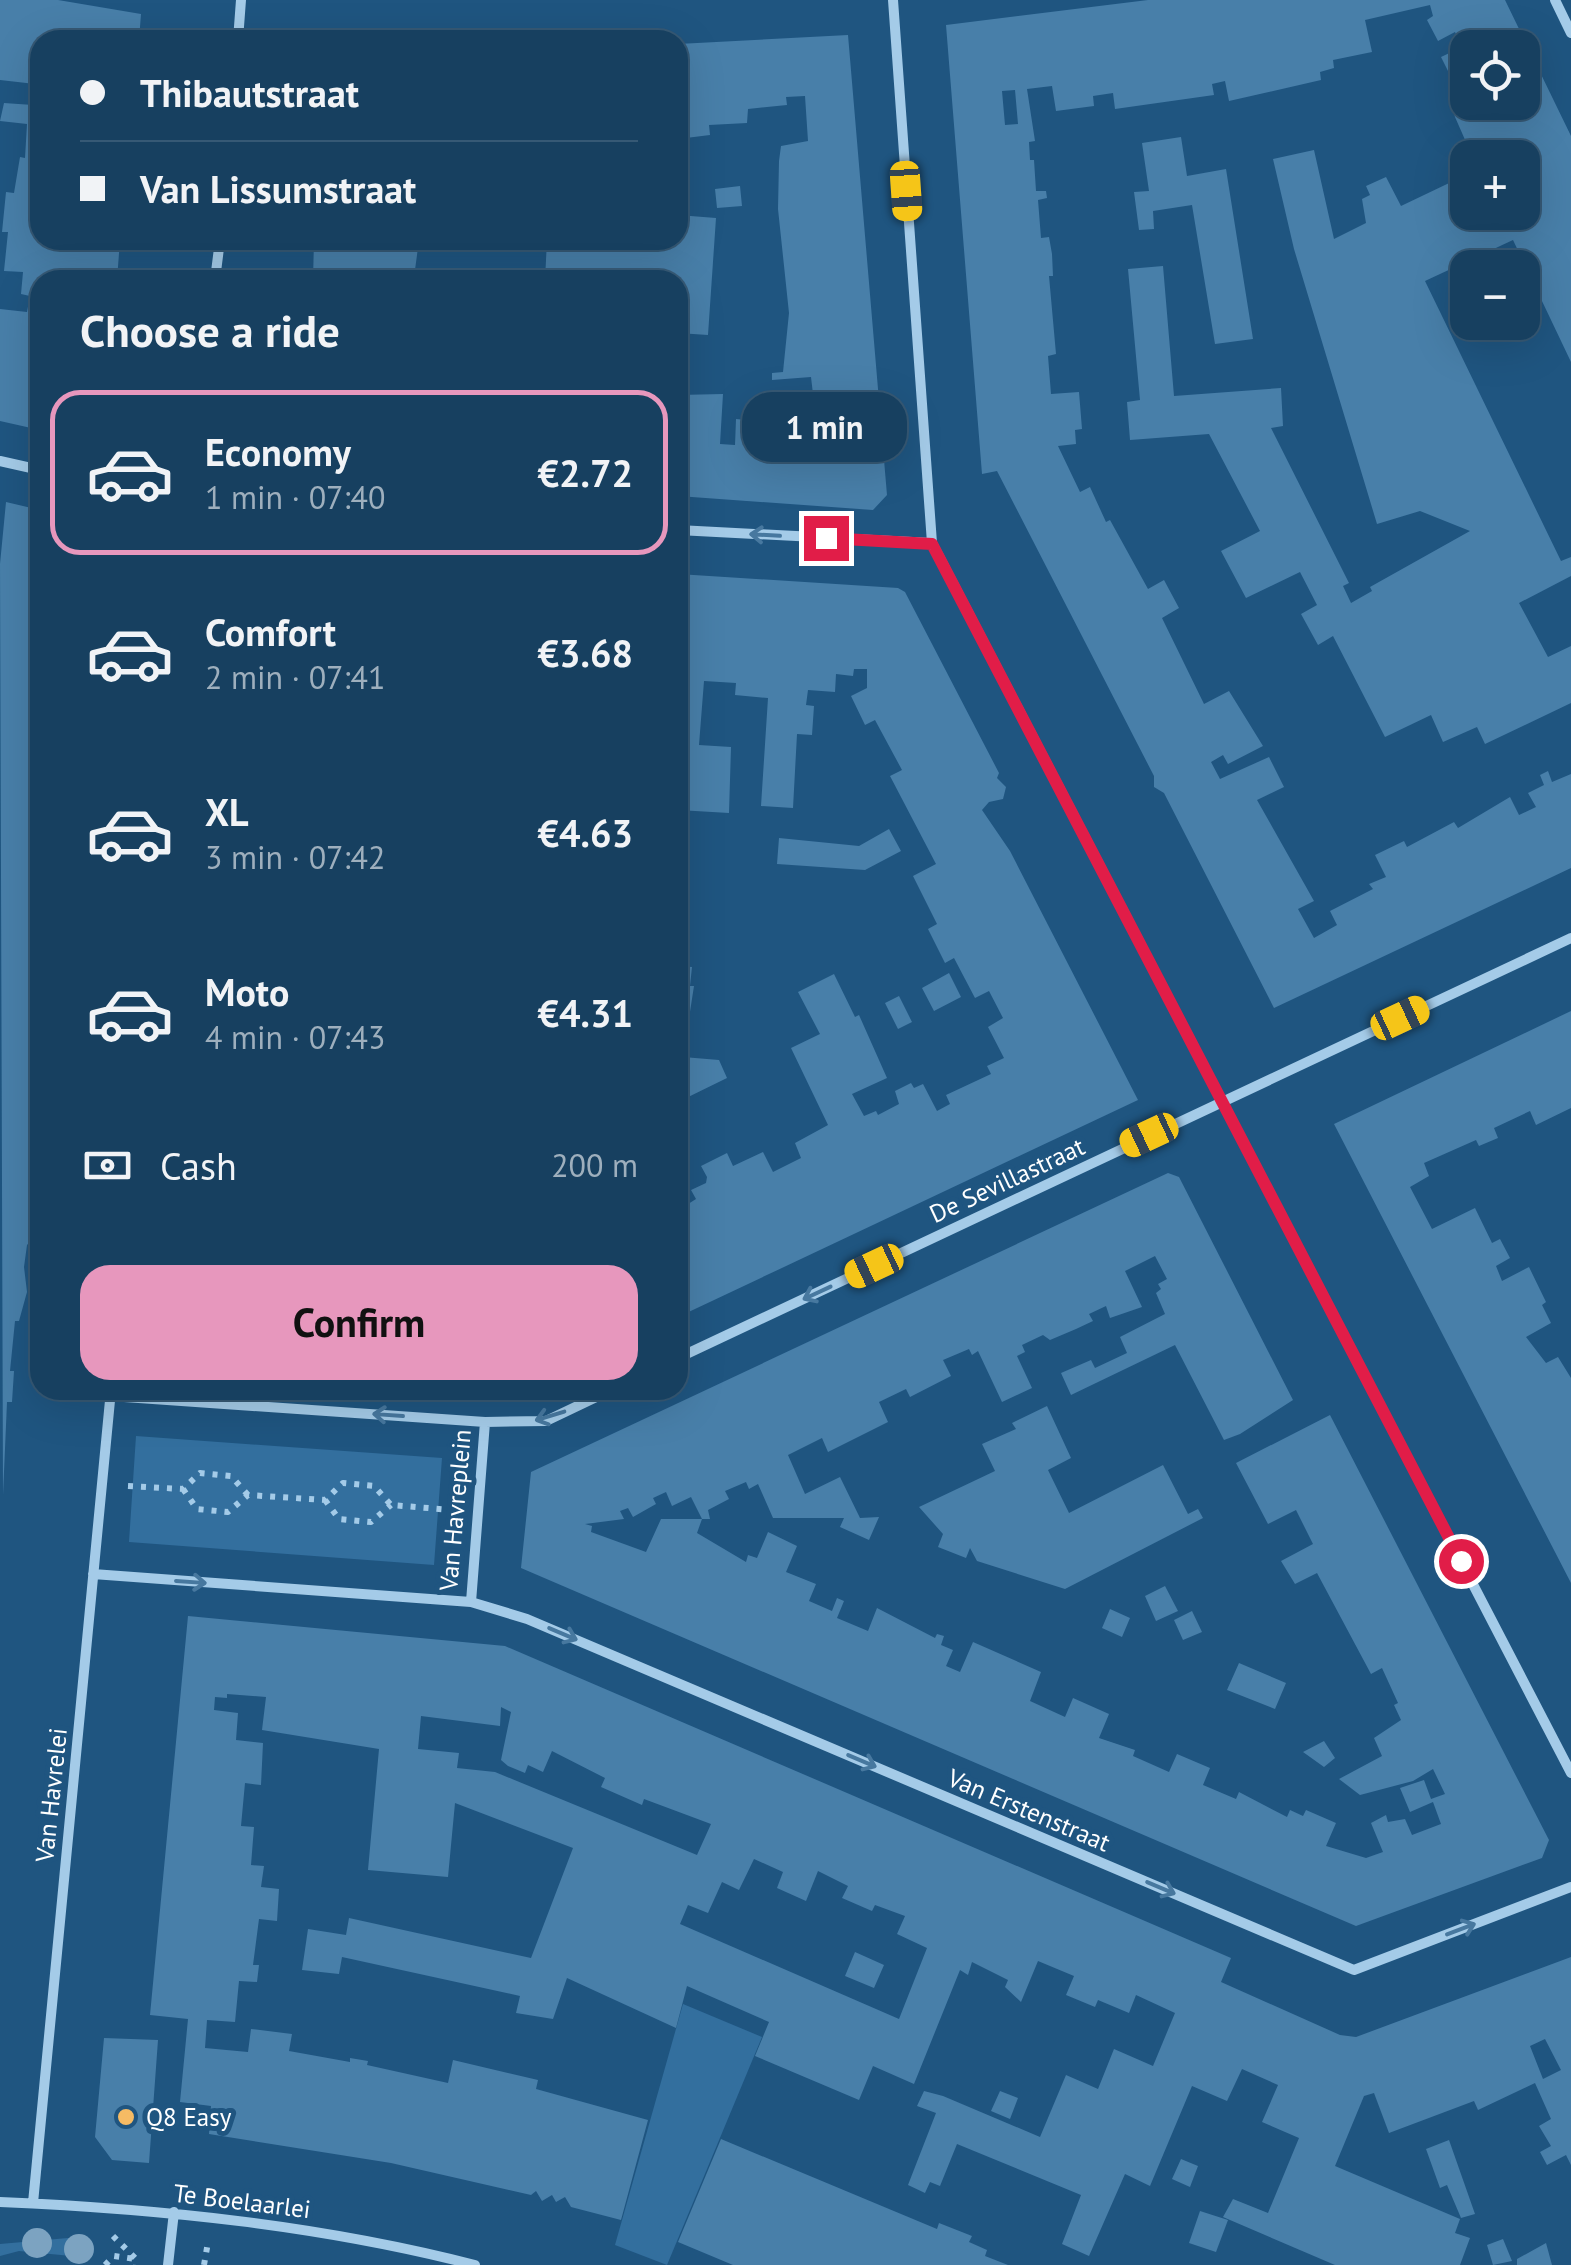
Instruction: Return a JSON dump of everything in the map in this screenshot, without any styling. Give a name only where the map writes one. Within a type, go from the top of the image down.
[{"type":"street","points":[[239,30],[241,0]]},
{"type":"street","points":[[893,0],[932,544],[1571,1773]]},
{"type":"street","points":[[1555,0],[1571,33]]},
{"type":"street","points":[[0,461],[30,468]]},
{"type":"street","points":[[688,531],[932,544]]},
{"type":"street","name":"De Sevillastraat","points":[[688,1353],[1571,938]]},
{"type":"street","name":"Van Havrelei","points":[[33,2203],[109,1400]]},
{"type":"street","name":"Van Havreplein","points":[[93,1574],[471,1602],[485,1422],[201,1400]]},
{"type":"street","points":[[485,1422],[546,1421],[590,1400]]},
{"type":"street","name":"Van Erstenstraat","points":[[471,1602],[545,1626],[1354,1970],[1571,1887]]},
{"type":"street","name":"Te Boelaarlei","points":[[0,2202],[174,2212],[328,2232],[476,2265]]},
{"type":"street","points":[[168,2265],[174,2212]]},
{"type":"path","points":[[102,1485],[183,1490],[200,1473],[231,1476],[248,1495]]},
{"type":"path","points":[[183,1490],[197,1509],[228,1512],[248,1495],[326,1500],[343,1483],[374,1486],[391,1505],[478,1513]]},
{"type":"path","points":[[326,1500],[340,1519],[371,1522],[391,1505]]},
{"type":"path","points":[[93,2235],[112,2235],[137,2262]]},
{"type":"path","points":[[105,2265],[114,2256],[168,2265]]},
{"type":"shaded area","points":[[136,1436],[442,1458],[434,1565],[129,1542]]},
{"type":"shaded area","points":[[683,2004],[762,2037],[667,2265],[615,2245]]},
{"type":"shaded area","points":[[68,2238],[82,2242],[82,2257],[19,2251],[0,2256],[0,2244]]},
{"type":"building","points":[[0,0],[58,0],[141,14],[140,30],[30,30],[30,83],[0,80]]},
{"type":"building","points":[[1148,0],[1505,0],[1520,30],[1450,30],[1450,35],[1438,41],[1427,20],[1433,16],[1430,5],[1365,20],[1372,52],[1333,60],[1334,68],[1320,72],[1321,80],[1229,101],[1225,81],[1212,84],[1214,95],[1115,109],[1113,93],[1093,96],[1094,106],[1056,111],[1052,86],[1027,89],[1035,141],[1029,142],[1030,160],[1034,160],[1036,191],[1046,191],[1047,198],[1038,200],[1041,238],[1049,237],[1052,254],[1053,276],[1049,276],[1056,354],[1048,356],[1051,394],[1079,392],[1082,429],[1075,430],[1076,444],[1058,446],[1080,492],[1090,487],[1106,522],[1110,520],[1148,589],[1164,580],[1179,608],[1162,618],[1204,704],[1229,691],[1263,746],[1228,764],[1223,755],[1211,762],[1220,779],[1269,757],[1284,787],[1257,800],[1314,901],[1298,909],[1314,938],[1337,925],[1330,911],[1373,889],[1369,884],[1386,877],[1375,855],[1404,841],[1407,847],[1454,822],[1458,828],[1510,797],[1519,815],[1536,807],[1528,793],[1544,785],[1540,775],[1548,771],[1552,782],[1571,774],[1571,868],[1274,1008],[1164,793],[1154,787],[1154,776],[997,471],[982,474],[946,25]],"holes":[[[1015,90],[1018,124],[1005,125],[1002,91]]]},
{"type":"building","points":[[848,35],[887,495],[873,510],[688,497],[688,395],[723,394],[720,444],[735,445],[736,419],[769,422],[769,413],[778,413],[778,419],[801,421],[802,412],[787,411],[787,396],[813,394],[811,377],[772,380],[772,373],[783,372],[789,313],[778,209],[779,161],[781,146],[808,141],[805,96],[786,97],[787,105],[748,109],[747,123],[709,125],[710,135],[688,138],[688,43]]},
{"type":"building","points":[[1450,53],[1450,75],[1441,57]]},
{"type":"building","points":[[1540,72],[1571,136],[1571,362],[1540,297],[1540,250],[1518,250],[1513,240],[1492,250],[1450,250],[1450,269],[1425,281],[1450,340],[1454,340],[1561,561],[1571,557],[1571,576],[1519,603],[1548,657],[1571,646],[1571,703],[1485,744],[1477,727],[1443,742],[1431,715],[1385,737],[1333,636],[1318,645],[1301,614],[1317,605],[1300,572],[1246,598],[1221,551],[1260,531],[1209,434],[1130,440],[1127,402],[1140,400],[1128,269],[1163,266],[1174,396],[1281,388],[1283,426],[1271,428],[1349,583],[1343,586],[1351,603],[1372,591],[1370,587],[1470,531],[1420,511],[1377,524],[1294,249],[1273,159],[1314,150],[1334,239],[1366,223],[1362,199],[1370,195],[1366,186],[1386,177],[1401,206],[1450,183],[1450,230],[1540,230],[1540,140],[1465,140],[1456,120],[1540,120]]},
{"type":"building","points":[[4,103],[30,105],[30,250],[119,250],[118,270],[30,270],[30,296],[21,294],[23,272],[4,271],[8,232],[2,232],[6,192],[14,193],[20,157],[25,158],[27,124],[0,121]]},
{"type":"building","points":[[1181,137],[1187,176],[1226,169],[1253,339],[1215,344],[1192,205],[1153,211],[1154,229],[1139,230],[1134,192],[1149,191],[1142,143]]},
{"type":"building","points":[[740,186],[742,206],[717,208],[715,189]]},
{"type":"building","points":[[688,216],[716,218],[708,335],[688,334],[688,270],[546,270],[546,250],[688,250]]},
{"type":"building","points":[[314,250],[418,250],[415,270],[313,270]]},
{"type":"building","points":[[30,296],[30,428],[0,421],[0,309],[27,312]]},
{"type":"building","points":[[6,502],[30,508],[30,1241],[24,1267],[27,1292],[19,1321],[15,1321],[3,1495],[0,564]]},
{"type":"building","points":[[688,575],[898,588],[905,592],[999,773],[997,778],[1006,787],[1003,799],[989,802],[982,810],[1010,851],[1138,1100],[688,1312],[688,1204],[696,1199],[691,1190],[706,1183],[701,1166],[727,1153],[733,1166],[763,1152],[773,1172],[801,1158],[795,1143],[828,1125],[791,1048],[820,1034],[798,992],[834,974],[855,1017],[859,1015],[887,1078],[852,1094],[864,1116],[876,1111],[878,1115],[899,1104],[895,1091],[911,1083],[914,1088],[923,1084],[937,1111],[950,1104],[946,1095],[991,1074],[987,1066],[1004,1058],[988,1027],[1003,1018],[989,991],[975,998],[954,958],[945,963],[928,929],[937,924],[913,876],[936,864],[890,776],[902,770],[875,720],[865,725],[851,696],[867,688],[867,669],[854,669],[853,676],[836,674],[835,692],[808,690],[806,705],[814,706],[812,735],[797,734],[793,808],[761,806],[768,698],[735,695],[736,683],[704,681],[699,745],[731,747],[729,813],[688,811]]},
{"type":"building","points":[[889,829],[901,851],[865,870],[777,864],[779,838],[859,846]]},
{"type":"building","points":[[688,967],[692,967],[690,986],[694,986],[688,1025]]},
{"type":"building","points":[[949,973],[961,997],[934,1011],[922,988]]},
{"type":"building","points":[[899,996],[912,1022],[898,1029],[885,1003]]},
{"type":"building","points":[[1571,1011],[1571,1108],[1536,1125],[1530,1111],[1494,1128],[1498,1138],[1479,1146],[1476,1140],[1424,1163],[1429,1176],[1410,1187],[1432,1229],[1475,1208],[1492,1243],[1500,1239],[1510,1258],[1496,1266],[1502,1281],[1529,1267],[1546,1302],[1542,1305],[1551,1323],[1526,1337],[1546,1363],[1558,1357],[1571,1378],[1571,1583],[1334,1124]]},
{"type":"building","points":[[688,1057],[719,1060],[727,1078],[688,1097]]},
{"type":"building","points":[[1168,1173],[1179,1177],[1293,1400],[1224,1440],[1175,1345],[1071,1395],[1061,1373],[1091,1360],[1095,1368],[1127,1353],[1120,1337],[1165,1314],[1156,1293],[1161,1289],[1158,1284],[1167,1279],[1155,1256],[1125,1271],[1142,1307],[1110,1318],[1106,1306],[1089,1314],[1093,1321],[1076,1329],[1050,1340],[1043,1335],[1022,1345],[1025,1352],[1017,1356],[1032,1388],[1002,1402],[978,1351],[972,1355],[969,1349],[943,1360],[951,1376],[910,1397],[906,1389],[879,1402],[888,1422],[828,1452],[822,1438],[788,1455],[805,1494],[840,1477],[860,1518],[879,1517],[869,1540],[840,1527],[844,1518],[773,1518],[758,1484],[749,1489],[746,1482],[725,1491],[729,1499],[708,1510],[710,1519],[702,1519],[697,1533],[746,1562],[748,1555],[757,1558],[768,1532],[797,1546],[786,1572],[816,1584],[809,1601],[832,1611],[837,1598],[844,1601],[837,1618],[868,1631],[877,1608],[935,1638],[937,1634],[944,1636],[941,1645],[953,1650],[946,1666],[960,1672],[973,1642],[1041,1672],[1030,1701],[1065,1717],[1073,1698],[1109,1714],[1099,1738],[1135,1750],[1133,1756],[1169,1772],[1177,1754],[1210,1768],[1203,1785],[1236,1799],[1239,1792],[1287,1817],[1290,1810],[1303,1816],[1306,1810],[1336,1823],[1326,1846],[1366,1858],[1383,1852],[1371,1823],[1386,1815],[1388,1822],[1405,1819],[1412,1835],[1441,1824],[1433,1802],[1410,1812],[1400,1788],[1424,1780],[1431,1799],[1445,1794],[1433,1769],[1413,1781],[1360,1795],[1339,1779],[1382,1756],[1374,1738],[1401,1720],[1394,1705],[1398,1703],[1382,1668],[1371,1674],[1317,1573],[1295,1584],[1281,1561],[1313,1544],[1296,1510],[1268,1524],[1236,1463],[1330,1415],[1549,1840],[1542,1858],[1356,1926],[521,1568],[531,1472]],"holes":[[[666,1492],[672,1506],[691,1497],[702,1519],[661,1519],[646,1552],[591,1532],[592,1526],[585,1524],[624,1519],[620,1511],[628,1508],[633,1517],[656,1504],[653,1498]]]},
{"type":"building","points":[[1047,1406],[1071,1458],[1048,1470],[1069,1513],[1163,1465],[1188,1514],[1198,1509],[1203,1518],[1065,1589],[977,1561],[970,1548],[966,1558],[938,1547],[943,1534],[919,1507],[995,1471],[982,1444],[1016,1429],[1012,1423]]},
{"type":"building","points":[[1165,1586],[1178,1611],[1156,1621],[1145,1596]]},
{"type":"building","points":[[1110,1609],[1130,1618],[1122,1637],[1102,1628]]},
{"type":"building","points":[[1192,1611],[1202,1632],[1183,1640],[1174,1620]]},
{"type":"building","points":[[188,1616],[505,1646],[1231,1958],[1221,1982],[1340,2035],[1356,2037],[1571,1957],[1571,2165],[1566,2155],[1547,2165],[1540,2152],[1551,2146],[1539,2126],[1551,2119],[1535,2083],[1478,2110],[1474,2101],[1389,2133],[1374,2093],[1364,2096],[1335,2166],[1460,2219],[1455,2233],[1470,2238],[1460,2265],[1335,2265],[1223,2217],[1233,2199],[1268,2213],[1299,2138],[1262,2122],[1278,2085],[1242,2069],[1227,2101],[1192,2086],[1150,2186],[1125,2174],[1089,2256],[1062,2244],[1081,2195],[957,2144],[940,2186],[930,2182],[925,2193],[908,2185],[936,2113],[917,2106],[924,2091],[1040,2137],[1066,2075],[1098,2089],[1114,2049],[1153,2066],[1175,2013],[1136,1995],[1129,2013],[1098,2000],[1095,2007],[1066,1995],[1074,1976],[1038,1961],[1021,2002],[1005,1987],[1008,1980],[972,1962],[968,1975],[960,1970],[914,2084],[873,2066],[859,2100],[755,2056],[769,2022],[687,1986],[676,2028],[567,1978],[553,2019],[516,2013],[520,1996],[342,1957],[339,1974],[302,1970],[308,1929],[346,1935],[349,1918],[531,1958],[573,1848],[455,1803],[448,1877],[368,1870],[379,1749],[262,1730],[266,1697],[215,1697],[214,1710],[238,1713],[236,1740],[263,1743],[261,1785],[245,1783],[241,1826],[254,1827],[251,1865],[264,1866],[261,1887],[279,1889],[277,1921],[259,1919],[253,1965],[259,1965],[257,1982],[239,1981],[235,2022],[207,2020],[205,2048],[248,2052],[251,2029],[292,2034],[289,2051],[350,2062],[350,2058],[368,2061],[367,2065],[448,2083],[453,2060],[538,2080],[536,2089],[648,2120],[621,2220],[571,2207],[565,2197],[556,2202],[552,2195],[542,2201],[536,2191],[531,2195],[391,2163],[209,2134],[211,2106],[180,2102],[188,2019],[150,2015]],"holes":[[[501,1707],[511,1712],[501,1760],[508,1766],[525,1773],[528,1765],[543,1772],[552,1751],[605,1778],[601,1787],[642,1805],[644,1799],[711,1824],[697,1855],[495,1772],[457,1768],[459,1753],[418,1749],[421,1716],[500,1726]],[[754,1859],[783,1872],[777,1888],[806,1901],[818,1871],[848,1886],[842,1898],[872,1911],[875,1905],[905,1916],[897,1934],[927,1948],[899,2019],[680,1924],[688,1905],[708,1913],[722,1882],[739,1890]],[[1545,2039],[1561,2070],[1543,2079],[1530,2046]]]},
{"type":"building","points":[[1239,1663],[1286,1683],[1275,1709],[1227,1690]]},
{"type":"building","points":[[1324,1741],[1335,1758],[1324,1767],[1303,1752]]},
{"type":"building","points":[[855,1952],[884,1965],[874,1988],[845,1976]]},
{"type":"building","points":[[104,2038],[158,2040],[149,2163],[112,2160],[95,2137]]},
{"type":"building","points":[[1000,2091],[1018,2098],[1010,2119],[991,2111]]},
{"type":"building","points":[[721,2139],[937,2229],[939,2223],[972,2236],[969,2242],[987,2250],[985,2256],[1008,2265],[733,2265],[678,2242]]},
{"type":"building","points":[[1449,2140],[1475,2214],[1461,2218],[1447,2185],[1440,2188],[1426,2149]]},
{"type":"building","points":[[1181,2159],[1198,2166],[1190,2187],[1172,2179]]},
{"type":"building","points":[[1200,2211],[1228,2220],[1216,2252],[1189,2243]]},
{"type":"building","points":[[1503,2239],[1512,2261],[1493,2265],[1487,2245]]},
{"type":"building","points":[[1546,2243],[1552,2265],[1517,2265],[1517,2259]]},
{"type":"place","name":"Q8 Easy","points":[[126,2117]]},
{"type":"route","points":[[826,538],[932,544],[1461,1561]]}]
